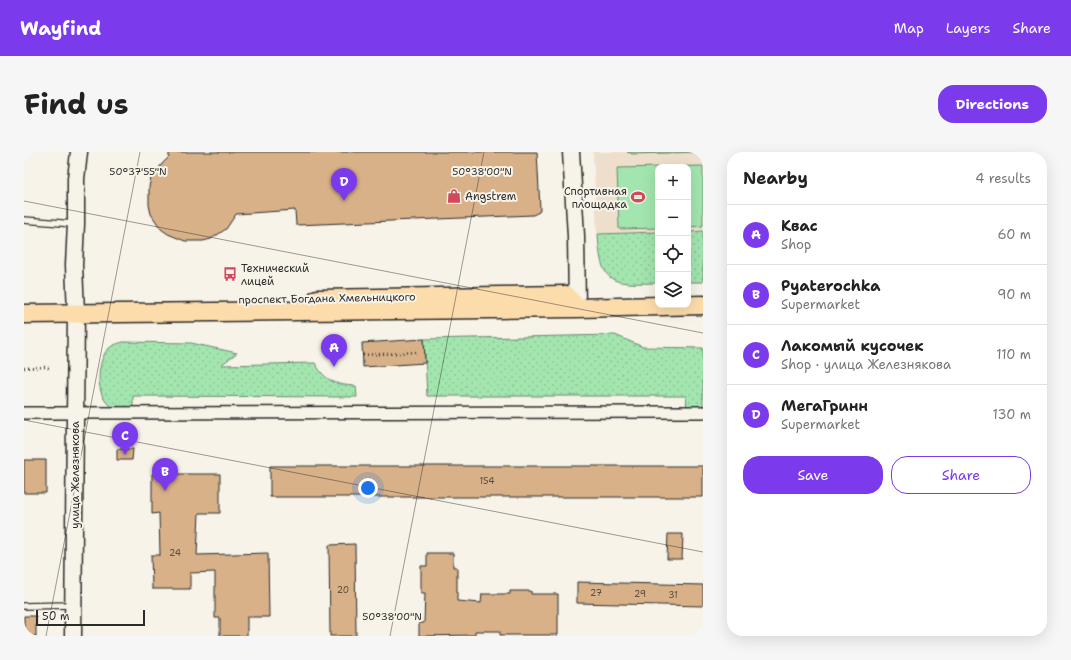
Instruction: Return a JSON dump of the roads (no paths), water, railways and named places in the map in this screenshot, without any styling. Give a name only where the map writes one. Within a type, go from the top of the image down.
[{"type":"main road","name":"проспект Богдана Хмельницкого","points":[[24,314],[577,308],[703,305]]},
{"type":"street","name":"улица Железнякова","points":[[73,636],[76,313],[74,265],[76,179],[79,152]]},
{"type":"street","points":[[571,152],[576,236],[577,308]]},
{"type":"street","points":[[24,413],[703,412]]},
{"type":"lane","points":[[24,220],[76,224]]},
{"type":"lane","points":[[24,606],[74,605]]},
{"type":"place","name":"Angstrem","points":[[454,196]]},
{"type":"place","name":"Спортивная площадка","points":[[638,197]]},
{"type":"place","name":"МегаГринн","points":[[344,201]]},
{"type":"place","name":"Технический лицей","points":[[230,274]]},
{"type":"place","name":"Квас","points":[[334,367]]},
{"type":"place","name":"Лакомый кусочек","points":[[125,455]]},
{"type":"place","name":"Pyaterochka","points":[[165,491]]}]
